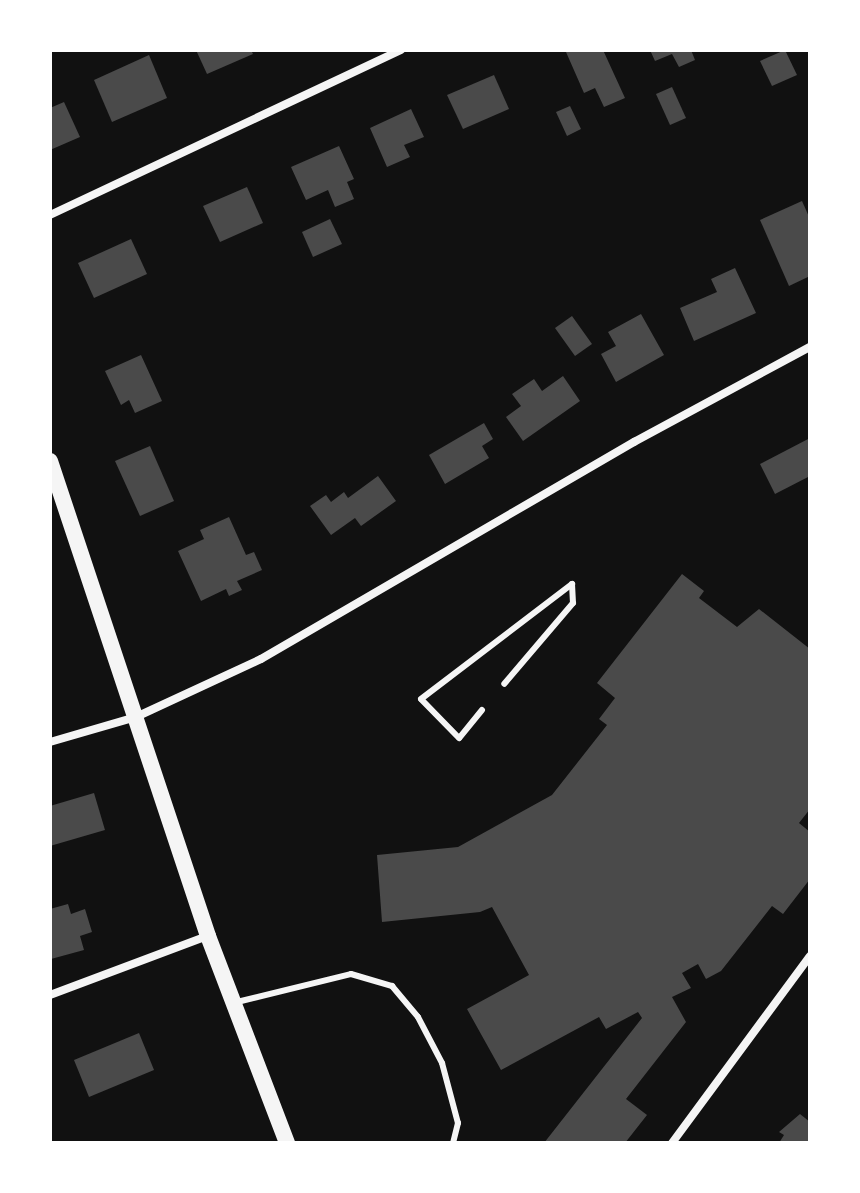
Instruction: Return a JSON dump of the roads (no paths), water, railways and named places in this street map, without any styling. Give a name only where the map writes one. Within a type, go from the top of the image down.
[{"type":"main road","points":[[50,461],[208,936],[287,1143]]},
{"type":"street","points":[[50,215],[401,50]]},
{"type":"street","points":[[50,742],[136,717],[261,659],[634,442],[810,347]]},
{"type":"street","points":[[50,995],[208,936]]},
{"type":"street","points":[[672,1143],[810,956]]},
{"type":"lane","points":[[482,710],[459,738],[421,699],[572,584],[573,603],[504,684]]},
{"type":"lane","points":[[233,1003],[351,974],[392,986],[418,1017],[442,1063],[458,1123],[453,1143]]}]
